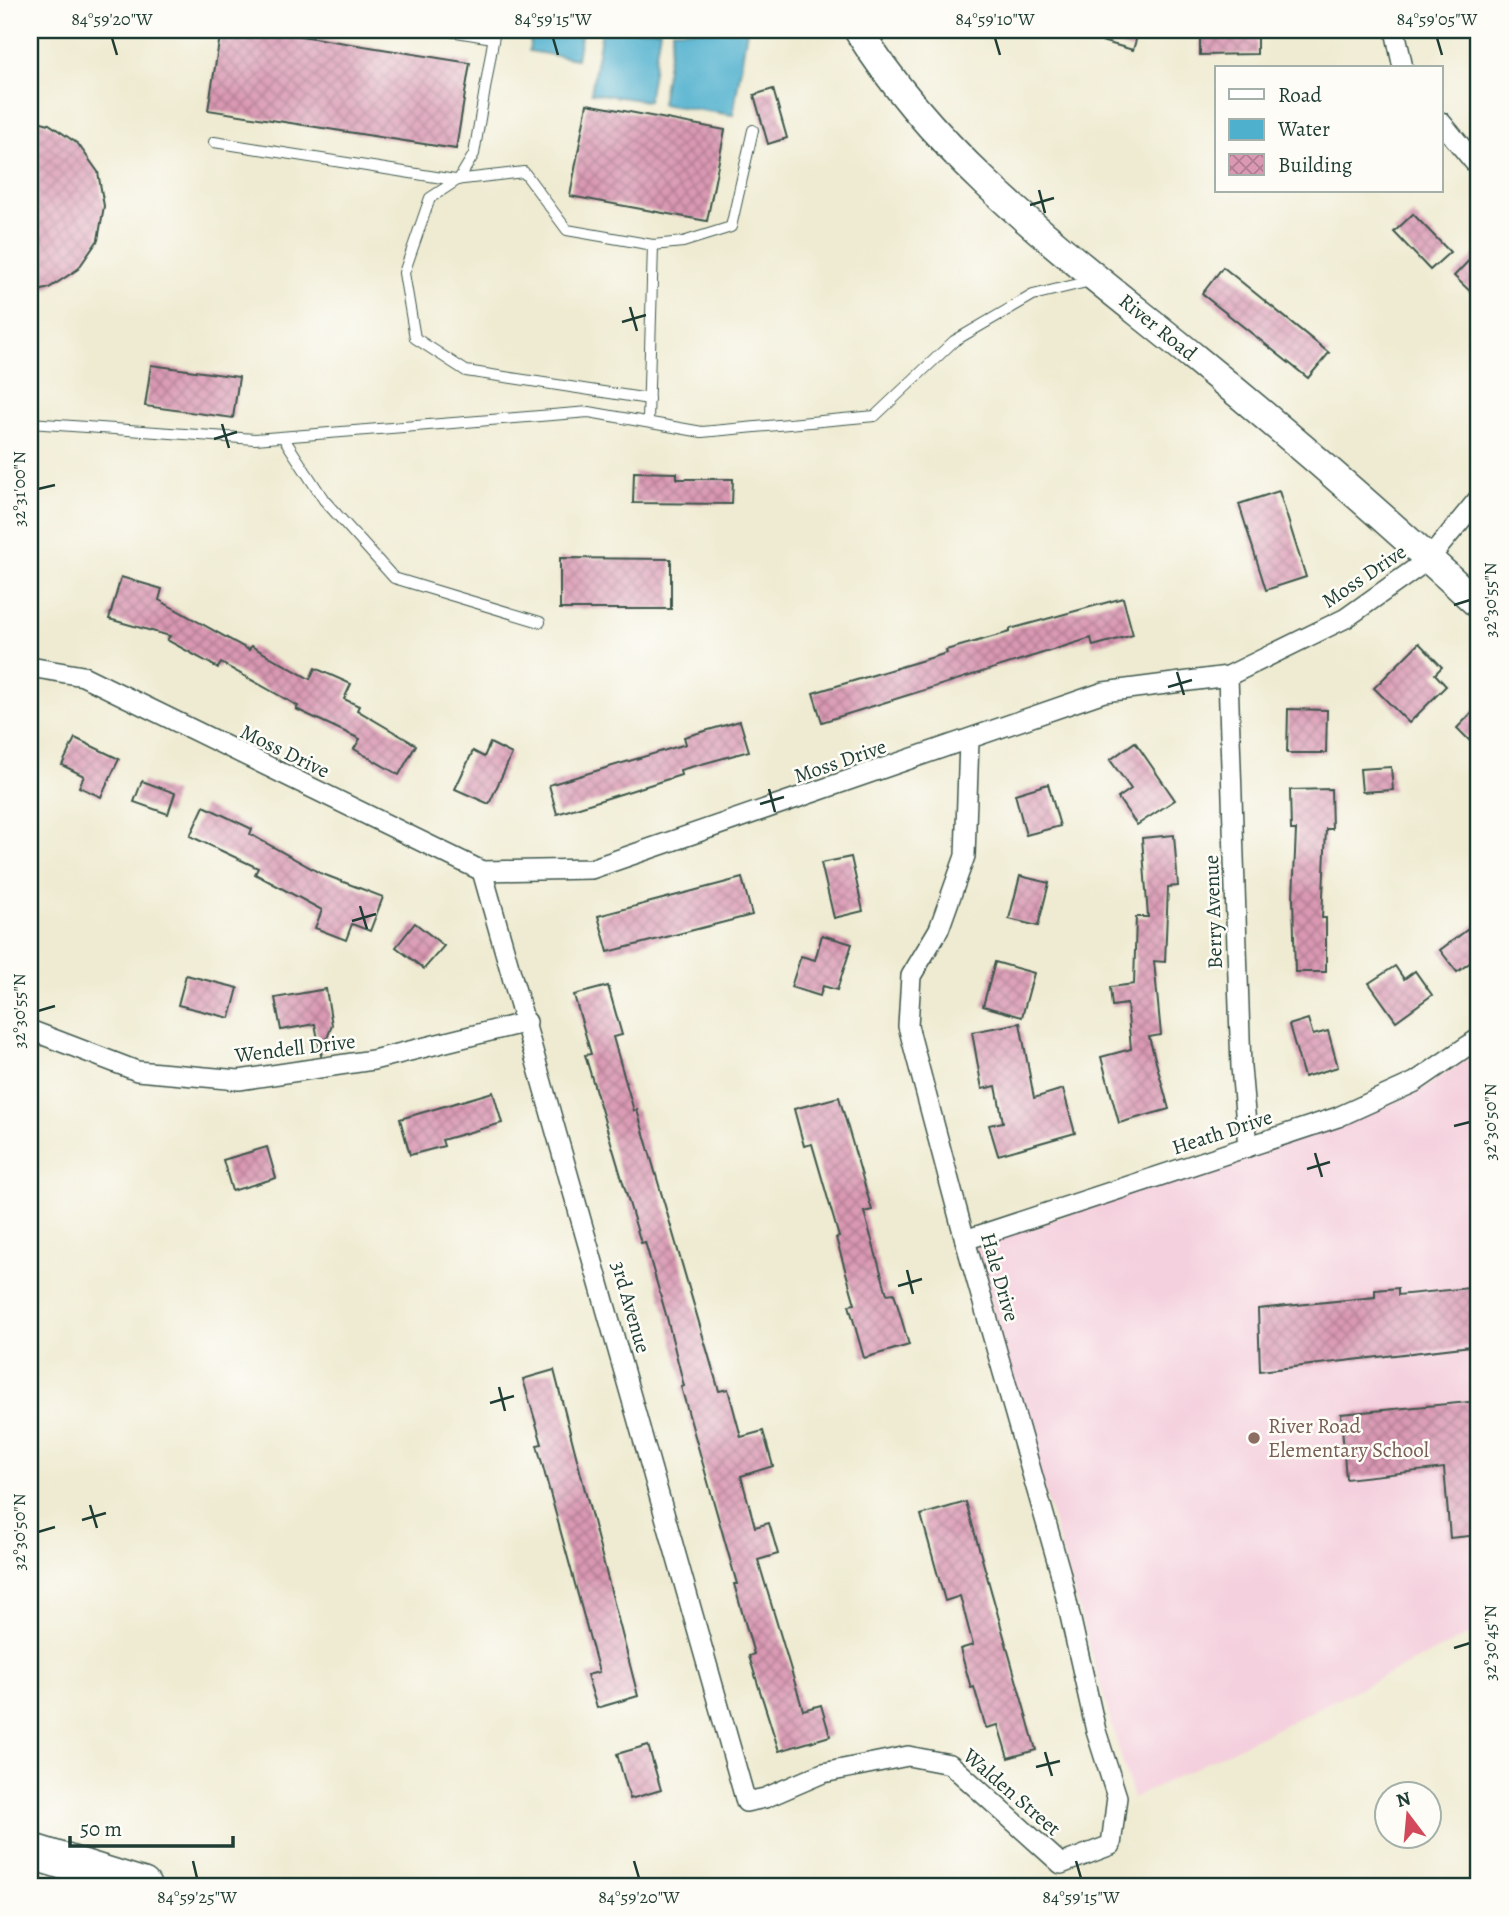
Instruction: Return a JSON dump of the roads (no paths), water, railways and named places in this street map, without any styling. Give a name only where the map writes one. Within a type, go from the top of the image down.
[{"type":"highway","points":[[30,1851],[143,1886]]},
{"type":"main road","name":"River Road","points":[[858,30],[920,112],[980,178],[1098,279],[1231,387],[1479,604]]},
{"type":"street","points":[[1395,30],[1403,66]]},
{"type":"street","points":[[1442,123],[1479,167]]},
{"type":"street","name":"Moss Drive","points":[[30,667],[83,676],[482,871],[591,869],[969,741],[1104,692],[1228,676],[1346,618],[1429,559],[1479,498]]},
{"type":"street","name":"Berry Avenue","points":[[1228,676],[1240,1039],[1248,1147]]},
{"type":"street","name":"Hale Drive","points":[[969,741],[965,856],[939,929],[911,976],[908,1026],[965,1240],[1060,1571],[1096,1731],[1117,1797],[1113,1828]]},
{"type":"street","name":"3rd Avenue","points":[[482,871],[735,1756]]},
{"type":"street","name":"Wendell Drive","points":[[30,1030],[137,1071],[239,1080],[373,1060],[527,1022]]},
{"type":"street","name":"Heath Drive","points":[[965,1240],[1338,1117],[1415,1082],[1479,1038]]},
{"type":"street","name":"Walden Street","points":[[735,1756],[746,1802],[765,1798],[823,1773],[908,1756],[950,1764],[1061,1864],[1111,1845],[1113,1828]]},
{"type":"lane","points":[[443,30],[494,34],[474,154],[459,180],[430,198],[404,273],[415,338],[466,371],[649,399]]},
{"type":"lane","points":[[214,142],[459,180],[524,172],[567,230],[653,245],[683,242],[731,227],[752,130]]},
{"type":"lane","points":[[648,421],[653,245]]},
{"type":"lane","points":[[30,423],[255,439],[589,412],[702,432],[875,416],[954,341],[1032,295],[1098,279]]},
{"type":"lane","points":[[283,437],[324,500],[394,578],[541,622]]},
{"type":"water","points":[[532,30],[582,30],[577,59],[529,51]]},
{"type":"water","points":[[602,30],[660,30],[648,101],[591,93]]},
{"type":"water","points":[[673,30],[747,30],[733,115],[661,104]]},
{"type":"place","name":"River Road Elementary School","points":[[1254,1438]]}]
